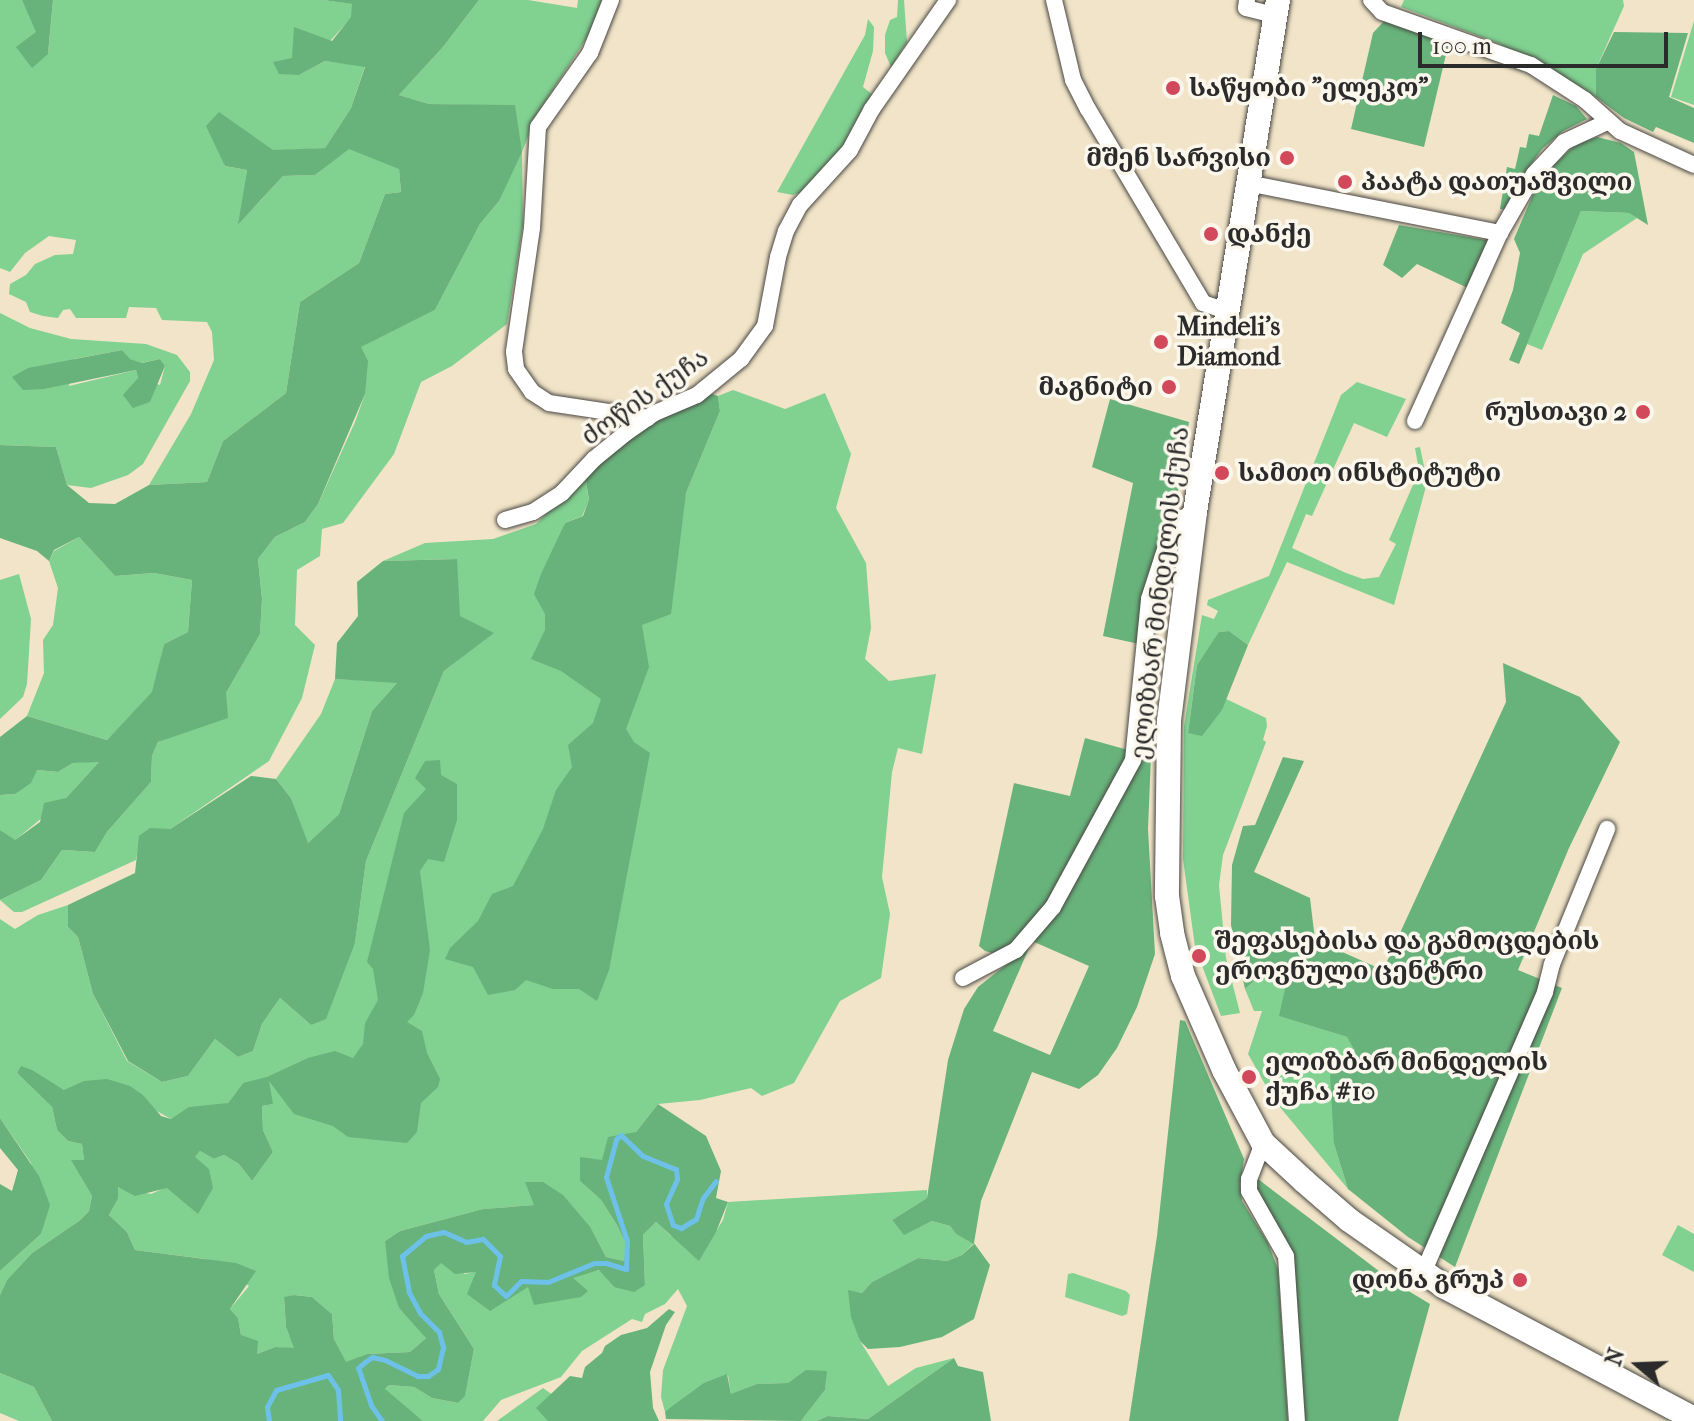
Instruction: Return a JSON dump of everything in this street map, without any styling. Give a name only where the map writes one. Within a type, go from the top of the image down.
[{"type":"street","points":[[611,0],[590,53],[538,127],[532,228],[514,352],[516,369],[532,392],[549,403],[648,418]]},
{"type":"street","name":"ძოწის ქუჩა","points":[[505,520],[533,512],[562,493],[594,459],[648,418],[697,395],[741,359],[765,326],[786,231],[800,205],[850,150],[872,109],[948,0]]},
{"type":"street","points":[[1054,0],[1073,80],[1088,109],[1190,284],[1203,303],[1226,311]]},
{"type":"street","points":[[1247,0],[1246,8],[1276,7]]},
{"type":"street","points":[[1371,0],[1382,12],[1531,65],[1585,100],[1607,122],[1639,142],[1694,165]]},
{"type":"street","name":"ელიზბარ მინდელის ქუჩა","points":[[1276,7],[1195,512],[1169,721],[1167,896],[1172,933],[1189,993],[1263,1143],[1349,1220],[1423,1273],[1694,1419]]},
{"type":"street","points":[[1415,421],[1500,233],[1548,157],[1564,142],[1607,122]]},
{"type":"street","points":[[1247,183],[1500,233]]},
{"type":"street","points":[[963,978],[1016,950],[1053,907],[1133,760],[1149,599],[1170,534],[1181,519],[1195,512]]},
{"type":"street","points":[[1423,1273],[1545,992],[1552,964],[1607,829]]},
{"type":"street","points":[[1263,1143],[1249,1179],[1249,1191],[1286,1256],[1297,1421]]},
{"type":"green space","points":[[0,0],[22,0],[48,54],[53,0],[323,0],[353,4],[352,17],[299,75],[325,61],[365,66],[351,108],[325,148],[273,151],[219,113],[218,145],[225,166],[247,170],[239,224],[283,176],[315,175],[349,148],[399,168],[401,192],[385,194],[359,263],[300,302],[286,393],[223,441],[207,482],[149,485],[191,414],[214,360],[212,332],[207,322],[162,320],[156,308],[129,307],[126,318],[76,318],[70,309],[63,310],[58,318],[43,316],[30,312],[26,302],[9,294],[10,284],[26,275],[35,264],[55,255],[73,254],[76,240],[49,236],[25,253],[10,272],[0,268]]},
{"type":"green space","points":[[22,0],[53,0],[48,54],[32,68],[16,47],[36,32]]},
{"type":"green space","points":[[323,0],[479,0],[443,47],[399,95],[429,104],[515,105],[522,152],[499,201],[480,224],[435,310],[361,347],[368,361],[365,394],[318,504],[305,522],[275,537],[258,559],[262,599],[260,634],[226,693],[228,718],[158,742],[152,756],[151,782],[107,832],[95,852],[62,850],[41,880],[0,900],[0,830],[15,840],[40,822],[44,803],[66,798],[99,762],[73,763],[58,772],[37,770],[31,783],[15,794],[0,795],[0,737],[27,716],[107,740],[152,692],[164,644],[188,632],[192,580],[154,573],[115,576],[79,537],[54,550],[49,561],[37,551],[0,538],[0,445],[56,447],[67,485],[89,503],[115,504],[149,485],[207,482],[223,441],[286,393],[300,302],[359,263],[385,194],[401,192],[399,169],[349,149],[315,175],[283,176],[238,225],[247,170],[225,166],[206,126],[219,112],[273,150],[325,148],[351,108],[365,67],[325,61],[299,75],[279,74],[273,62],[292,58],[294,27],[332,41],[351,17],[352,4]]},
{"type":"green space","points":[[479,0],[528,0],[577,8],[578,0],[603,0],[592,30],[537,114],[522,152],[523,225],[507,324],[452,366],[421,382],[394,454],[343,523],[322,529],[320,556],[297,570],[295,625],[315,645],[302,698],[269,761],[170,829],[140,836],[136,860],[22,912],[14,912],[0,900],[41,880],[62,850],[95,852],[107,832],[151,782],[152,756],[158,742],[184,731],[226,693],[260,634],[262,599],[258,559],[275,537],[305,522],[318,504],[355,422],[365,394],[360,347],[435,310],[480,224],[499,201],[515,106],[429,104],[399,95],[443,47]]},
{"type":"green space","points":[[898,0],[904,0],[907,42],[891,67],[885,53],[885,35],[890,20],[897,17]]},
{"type":"green space","points":[[1404,0],[1623,0],[1624,6],[1596,69],[1596,97],[1500,44],[1401,7]]},
{"type":"green space","points":[[868,19],[874,27],[873,51],[863,87],[873,95],[845,146],[807,190],[793,195],[777,192],[865,35]]},
{"type":"green space","points":[[1385,20],[1449,42],[1424,147],[1351,129],[1373,33]]},
{"type":"green space","points":[[1694,21],[1694,105],[1671,97]]},
{"type":"green space","points":[[1614,32],[1688,33],[1669,97],[1694,108],[1694,143],[1656,127],[1653,132],[1624,118],[1596,97],[1596,69]]},
{"type":"green space","points":[[1553,95],[1576,106],[1587,119],[1563,131],[1542,149],[1518,182],[1506,210],[1500,209],[1507,167],[1515,169],[1520,147],[1526,148],[1529,134],[1539,136]]},
{"type":"green space","points":[[1597,137],[1621,143],[1634,152],[1648,225],[1629,213],[1581,211],[1519,364],[1509,360],[1520,333],[1501,323],[1513,290],[1520,253],[1514,239],[1540,178],[1576,144]]},
{"type":"green space","points":[[1581,211],[1629,213],[1637,218],[1583,254],[1542,350],[1527,344]]},
{"type":"green space","points":[[1399,225],[1486,240],[1490,250],[1472,290],[1417,264],[1402,278],[1383,265]]},
{"type":"green space","points":[[0,313],[30,328],[71,339],[146,344],[177,355],[190,372],[190,381],[143,464],[128,475],[91,488],[67,485],[56,447],[0,445]],"holes":[[[122,350],[129,359],[141,363],[160,359],[165,366],[160,385],[138,378],[136,370],[69,386],[74,359]]]},
{"type":"green space","points":[[122,350],[130,359],[142,363],[160,359],[165,366],[150,402],[133,408],[123,395],[138,378],[136,370],[44,389],[23,390],[12,377],[28,368]]},
{"type":"green space","points":[[1357,382],[1406,399],[1387,437],[1354,423],[1312,516],[1306,514],[1292,548],[1363,579],[1379,577],[1396,544],[1389,540],[1419,471],[1415,448],[1420,447],[1426,476],[1425,490],[1394,605],[1287,562],[1248,645],[1229,631],[1220,632],[1197,665],[1188,733],[1222,710],[1224,698],[1266,718],[1267,726],[1263,740],[1266,742],[1223,855],[1219,885],[1226,958],[1240,1013],[1221,1016],[1195,947],[1183,859],[1184,726],[1202,615],[1214,619],[1218,611],[1207,605],[1208,600],[1269,576],[1341,395]]},
{"type":"green space","points":[[733,390],[785,409],[825,393],[851,454],[836,508],[866,563],[871,628],[865,659],[889,681],[936,674],[922,754],[898,748],[892,772],[882,877],[890,914],[881,978],[840,1001],[794,1083],[762,1096],[751,1088],[700,1100],[658,1104],[636,1132],[580,1181],[601,1200],[617,1225],[626,1244],[624,1261],[606,1257],[591,1228],[535,1205],[483,1209],[400,1231],[385,1241],[399,1308],[427,1337],[410,1352],[367,1354],[346,1363],[334,1339],[332,1314],[312,1297],[294,1295],[284,1298],[286,1327],[295,1349],[275,1347],[257,1354],[241,1335],[238,1318],[230,1309],[249,1286],[206,1259],[135,1250],[127,1232],[109,1215],[118,1199],[117,1187],[151,1194],[167,1187],[200,1151],[214,1159],[224,1155],[239,1164],[252,1181],[273,1152],[263,1130],[262,1106],[273,1104],[243,1083],[228,1103],[171,1119],[151,1108],[143,1095],[64,1090],[21,1067],[17,1073],[52,1107],[57,1130],[68,1141],[82,1144],[84,1160],[72,1161],[92,1196],[89,1211],[32,1253],[7,1280],[0,1295],[0,1271],[41,1234],[44,1221],[31,1163],[0,1118],[0,919],[15,929],[38,915],[68,905],[68,927],[78,937],[93,994],[127,1061],[162,1082],[188,1076],[215,1039],[238,1057],[253,1051],[262,1024],[280,998],[311,1025],[355,943],[366,861],[444,671],[493,633],[459,616],[456,559],[383,561],[425,543],[493,539],[536,524],[585,475],[589,501],[582,516],[565,523],[557,543],[680,521],[686,493],[720,411],[718,396]]},
{"type":"green space","points":[[712,394],[718,396],[720,411],[686,493],[671,614],[642,625],[649,667],[626,729],[634,742],[650,753],[609,970],[597,1001],[579,989],[553,989],[526,980],[515,990],[488,995],[473,967],[445,959],[450,948],[478,921],[492,894],[513,886],[543,829],[556,790],[572,767],[568,745],[593,723],[601,699],[561,671],[531,659],[545,630],[545,614],[534,594],[541,574],[565,523],[583,516],[589,500],[585,475],[655,420]]},
{"type":"green space","points":[[1110,399],[1189,422],[1175,510],[1160,539],[1139,644],[1103,636],[1133,483],[1092,467]]},
{"type":"green space","points":[[79,537],[115,576],[154,573],[192,580],[188,632],[164,644],[153,692],[107,740],[27,716],[44,673],[43,640],[53,625],[58,588],[49,561],[54,551]]},
{"type":"green space","points":[[457,559],[460,616],[494,633],[444,671],[366,861],[355,943],[326,1019],[311,1025],[280,998],[262,1024],[253,1051],[238,1057],[215,1039],[188,1076],[162,1082],[128,1061],[93,994],[78,937],[68,927],[68,905],[135,873],[139,836],[150,828],[170,829],[251,776],[276,779],[291,798],[308,843],[339,814],[372,711],[397,683],[335,679],[337,643],[358,616],[357,582],[383,561]]},
{"type":"green space","points":[[19,574],[31,619],[27,684],[23,697],[0,719],[0,580]]},
{"type":"green space","points":[[1229,631],[1248,645],[1222,710],[1202,736],[1188,733],[1197,665],[1219,632]]},
{"type":"green space","points":[[1503,663],[1580,697],[1620,742],[1569,848],[1518,970],[1562,988],[1455,1267],[1408,1237],[1348,1189],[1334,1144],[1330,1075],[1356,1053],[1347,1037],[1279,1016],[1288,975],[1279,965],[1269,968],[1245,989],[1231,925],[1232,865],[1243,826],[1255,825],[1283,757],[1304,761],[1254,872],[1310,898],[1315,940],[1383,970],[1506,702]]},
{"type":"green space","points":[[335,679],[398,682],[372,711],[339,814],[307,844],[291,798],[276,779],[321,714]]},
{"type":"green space","points":[[1085,738],[1128,750],[1128,758],[1049,906],[1013,947],[992,953],[985,951],[979,946],[1014,783],[1070,796]]},
{"type":"green space","points":[[1141,756],[1151,756],[1148,829],[1155,954],[1137,1007],[1117,1048],[1098,1075],[1079,1089],[1032,1072],[981,1201],[974,1243],[990,1265],[974,1319],[942,1337],[900,1347],[868,1349],[860,1341],[851,1317],[848,1290],[862,1293],[872,1282],[918,1258],[947,1261],[962,1255],[974,1244],[956,1234],[950,1226],[932,1221],[904,1235],[892,1220],[927,1198],[948,1060],[964,1009],[978,987],[1022,952]],"holes":[[[1032,941],[1089,966],[1050,1055],[993,1031]]]},
{"type":"green space","points":[[440,760],[441,775],[457,784],[457,820],[444,862],[428,859],[420,871],[430,950],[423,993],[414,1015],[407,1022],[422,1031],[427,1053],[440,1079],[438,1087],[421,1103],[417,1132],[407,1143],[348,1137],[333,1126],[294,1114],[269,1081],[273,1104],[262,1106],[263,1130],[273,1152],[252,1181],[239,1164],[224,1155],[214,1159],[200,1151],[195,1157],[209,1169],[213,1188],[198,1214],[167,1188],[135,1196],[118,1187],[118,1199],[109,1215],[127,1232],[135,1250],[236,1263],[256,1271],[230,1309],[238,1318],[241,1335],[258,1341],[257,1354],[275,1347],[294,1348],[286,1327],[284,1297],[294,1295],[312,1297],[332,1314],[334,1339],[346,1362],[367,1354],[410,1352],[426,1338],[399,1308],[389,1278],[385,1241],[400,1231],[483,1209],[534,1205],[525,1182],[543,1182],[563,1195],[591,1228],[606,1257],[624,1261],[626,1244],[617,1225],[601,1200],[580,1181],[580,1157],[602,1160],[608,1137],[636,1132],[658,1104],[706,1136],[721,1171],[716,1198],[728,1202],[716,1232],[699,1261],[656,1222],[643,1235],[645,1285],[634,1292],[614,1287],[599,1270],[573,1278],[588,1291],[581,1297],[534,1305],[528,1287],[490,1311],[467,1294],[476,1272],[455,1274],[441,1263],[434,1270],[439,1294],[474,1349],[465,1396],[458,1403],[432,1398],[414,1387],[389,1385],[385,1389],[423,1421],[52,1421],[34,1387],[0,1373],[0,1295],[7,1280],[32,1253],[89,1211],[92,1196],[71,1160],[84,1160],[82,1144],[68,1141],[57,1130],[52,1107],[17,1073],[21,1066],[64,1090],[84,1081],[107,1079],[130,1086],[143,1095],[161,1116],[171,1119],[189,1107],[228,1103],[243,1083],[267,1077],[308,1058],[335,1051],[353,1058],[363,1044],[365,1023],[378,1000],[373,969],[367,962],[404,813],[426,789],[415,778],[425,761]]},
{"type":"green space","points":[[100,761],[66,798],[14,841],[0,830],[0,795],[15,794],[37,770],[58,772],[73,763]]},
{"type":"green space","points":[[1278,965],[1288,975],[1280,1016],[1347,1037],[1357,1053],[1334,1144],[1348,1189],[1274,1100],[1248,1054],[1262,1011],[1254,1011],[1245,989],[1269,968]]},
{"type":"green space","points":[[1180,1020],[1185,1021],[1244,1159],[1240,1185],[1242,1201],[1268,1243],[1278,1269],[1288,1421],[1129,1421],[1157,1236]]},
{"type":"green space","points":[[0,1118],[39,1176],[50,1205],[41,1234],[0,1271],[0,1184],[12,1191],[18,1170],[0,1148]]},
{"type":"green space","points":[[1258,1179],[1392,1281],[1430,1304],[1398,1421],[1304,1421],[1293,1252],[1263,1206],[1257,1191]]},
{"type":"green space","points":[[927,1190],[927,1198],[892,1220],[904,1234],[932,1221],[950,1226],[956,1234],[974,1243],[962,1255],[947,1261],[918,1258],[872,1282],[862,1293],[849,1291],[860,1341],[888,1386],[916,1368],[954,1358],[868,1419],[828,1416],[816,1421],[801,1421],[825,1390],[826,1371],[806,1371],[788,1383],[757,1384],[731,1395],[728,1375],[665,1412],[661,1397],[663,1370],[687,1306],[678,1289],[665,1304],[645,1314],[642,1322],[632,1319],[582,1351],[561,1377],[501,1400],[483,1421],[423,1421],[384,1390],[389,1385],[414,1387],[432,1398],[458,1403],[465,1395],[474,1349],[439,1294],[434,1270],[441,1262],[465,1274],[477,1271],[528,1287],[600,1270],[614,1287],[645,1285],[643,1235],[656,1222],[671,1236],[708,1244],[723,1220],[728,1202]]},
{"type":"green space","points":[[1678,1225],[1694,1234],[1694,1272],[1662,1255]]},
{"type":"green space","points":[[1068,1274],[1126,1291],[1130,1295],[1127,1314],[1122,1316],[1065,1297]]},
{"type":"green space","points":[[669,1309],[675,1312],[666,1325],[650,1372],[653,1408],[659,1421],[548,1421],[536,1408],[570,1376],[582,1378],[585,1367],[602,1353],[605,1346],[621,1335],[647,1328]]},
{"type":"green space","points":[[954,1358],[958,1366],[983,1372],[991,1421],[816,1421],[828,1416],[868,1419]]},
{"type":"green space","points":[[806,1370],[827,1371],[825,1390],[801,1421],[666,1419],[665,1412],[671,1407],[704,1383],[727,1374],[731,1394],[757,1384],[788,1383]]},
{"type":"green space","points":[[0,1373],[34,1387],[52,1421],[19,1421],[0,1413]]},
{"type":"green space","points":[[543,1388],[550,1393],[598,1421],[497,1421]]},
{"type":"waterway","points":[[382,1421],[371,1405],[358,1368],[372,1357],[418,1376],[428,1376],[438,1369],[443,1347],[439,1332],[420,1313],[409,1292],[402,1256],[426,1236],[444,1232],[466,1242],[483,1239],[500,1256],[494,1285],[506,1296],[521,1281],[548,1282],[594,1263],[626,1269],[627,1241],[606,1177],[616,1139],[621,1135],[643,1156],[676,1169],[677,1179],[666,1204],[673,1225],[681,1228],[696,1219],[703,1198],[716,1181]]},
{"type":"waterway","points":[[269,1421],[267,1407],[276,1390],[328,1375],[338,1390],[340,1421]]},
{"type":"place","name":"საწყობი \"ელეკო\"","points":[[1173,88]]},
{"type":"place","name":"მშენ სარვისი","points":[[1287,158]]},
{"type":"place","name":"პაატა დათუაშვილი","points":[[1345,182]]},
{"type":"place","name":"დანქე","points":[[1211,234]]},
{"type":"place","name":"Mindeli's Diamond","points":[[1161,342]]},
{"type":"place","name":"მაგნიტი","points":[[1169,387]]},
{"type":"place","name":"რუსთავი 2","points":[[1643,412]]},
{"type":"place","name":"სამთო ინსტიტუტი","points":[[1222,473]]},
{"type":"place","name":"შეფასებისა და გამოცდების ეროვნული ცენტრი","points":[[1199,956]]},
{"type":"place","name":"ელიზბარ მინდელის ქუჩა #10","points":[[1249,1077]]},
{"type":"place","name":"დონა გრუპ","points":[[1520,1280]]}]
